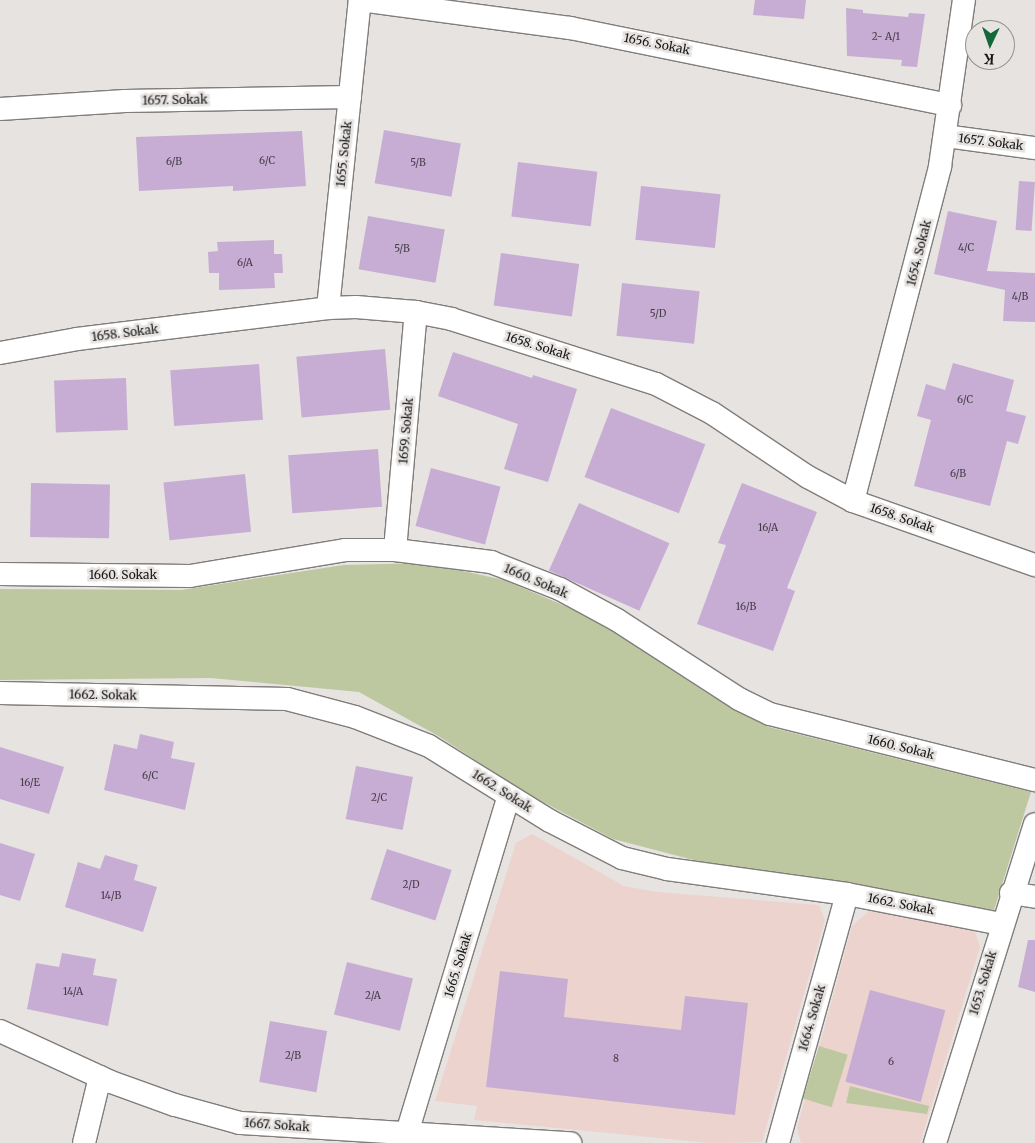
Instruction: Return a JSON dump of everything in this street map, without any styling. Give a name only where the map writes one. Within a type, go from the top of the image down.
[{"type":"street","name":"1655. Sokak","points":[[328,308],[360,0]]},
{"type":"street","name":"1656. Sokak","points":[[360,0],[570,28],[950,105]]},
{"type":"street","name":"1654. Sokak","points":[[853,501],[906,304],[946,136],[964,0]]},
{"type":"street","name":"1657. Sokak","points":[[0,109],[125,101],[350,97]]},
{"type":"street","name":"1657. Sokak","points":[[946,136],[1035,148]]},
{"type":"street","name":"1658. Sokak","points":[[0,353],[77,338],[328,308],[356,307],[416,312],[460,322],[656,384],[712,413],[808,477],[853,501],[1035,565]]},
{"type":"street","name":"1659. Sokak","points":[[395,550],[416,312]]},
{"type":"street","name":"1660. Sokak","points":[[0,574],[190,576],[345,550],[395,550],[491,562],[560,590],[617,620],[739,699],[770,714],[1035,780]]},
{"type":"street","name":"1662. Sokak","points":[[0,693],[287,699],[355,717],[429,746],[509,796],[622,858],[666,869],[847,894],[1001,924]]},
{"type":"street","name":"1665. Sokak","points":[[407,1133],[509,796]]},
{"type":"street","name":"1653. Sokak","points":[[935,1143],[1001,924],[1035,824]]},
{"type":"street","points":[[1011,893],[1035,897]]},
{"type":"street","name":"1664. Sokak","points":[[778,1143],[847,894]]},
{"type":"street","name":"1667. Sokak","points":[[0,1031],[100,1077],[175,1105],[240,1123],[570,1143]]},
{"type":"street","points":[[84,1143],[100,1077]]},
{"type":"shaded area","points":[[532,834],[624,886],[657,892],[819,905],[825,920],[762,1142],[710,1143],[474,1120],[477,1106],[435,1101],[516,843]]},
{"type":"shaded area","points":[[869,911],[973,926],[980,947],[920,1143],[801,1143],[797,1128],[852,926]]},
{"type":"green space","points":[[426,563],[504,580],[591,617],[710,695],[769,727],[1031,792],[994,910],[709,864],[613,839],[524,792],[440,737],[359,692],[211,678],[0,680],[0,589],[181,590],[344,565]]},
{"type":"green space","points":[[819,1046],[848,1055],[832,1107],[803,1099]]},
{"type":"green space","points":[[850,1086],[929,1106],[927,1114],[846,1103]]},
{"type":"building","points":[[755,0],[806,0],[804,19],[753,15]]},
{"type":"building","points":[[846,8],[863,10],[863,13],[908,17],[909,13],[925,14],[917,67],[901,66],[902,60],[847,56]]},
{"type":"building","points":[[384,130],[461,144],[451,197],[375,183]]},
{"type":"building","points":[[302,131],[306,186],[233,191],[233,186],[139,191],[136,137]]},
{"type":"building","points":[[518,162],[597,172],[591,226],[511,217]]},
{"type":"building","points":[[1019,181],[1035,182],[1032,231],[1016,230]]},
{"type":"building","points":[[641,186],[721,194],[715,248],[635,240]]},
{"type":"building","points":[[948,211],[997,221],[987,271],[1035,273],[1035,322],[1003,321],[1005,290],[934,274]]},
{"type":"building","points":[[368,216],[445,230],[435,283],[359,269]]},
{"type":"building","points":[[274,240],[274,254],[282,254],[283,273],[274,273],[275,288],[219,290],[219,273],[209,273],[208,252],[218,251],[217,242]]},
{"type":"building","points":[[501,253],[579,264],[572,316],[494,305]]},
{"type":"building","points":[[622,283],[700,291],[694,344],[616,336]]},
{"type":"building","points":[[385,349],[390,410],[302,418],[296,357]]},
{"type":"building","points":[[453,352],[532,378],[533,375],[577,389],[548,482],[504,469],[518,424],[438,396]]},
{"type":"building","points":[[953,363],[1014,380],[1006,411],[1026,416],[1018,444],[1007,441],[990,506],[914,486],[931,420],[917,416],[926,384],[945,390]]},
{"type":"building","points":[[259,364],[263,420],[174,426],[170,370]]},
{"type":"building","points":[[126,378],[128,430],[56,432],[54,381]]},
{"type":"building","points":[[611,408],[705,444],[679,513],[584,477]]},
{"type":"building","points":[[378,449],[382,507],[292,513],[288,455]]},
{"type":"building","points":[[431,468],[501,487],[485,545],[415,526]]},
{"type":"building","points":[[245,474],[251,532],[170,540],[163,483]]},
{"type":"building","points":[[31,483],[110,484],[109,538],[30,537]]},
{"type":"building","points":[[742,483],[817,512],[787,588],[795,591],[773,651],[697,624],[726,545],[718,543]]},
{"type":"building","points":[[579,503],[669,543],[639,611],[549,571]]},
{"type":"building","points":[[140,734],[174,742],[171,758],[195,763],[185,810],[104,790],[114,744],[137,749]]},
{"type":"building","points":[[0,747],[64,767],[49,814],[0,799]]},
{"type":"building","points":[[356,766],[413,777],[403,830],[346,819]]},
{"type":"building","points":[[0,843],[35,854],[20,901],[0,895]]},
{"type":"building","points":[[387,849],[452,870],[435,920],[371,899]]},
{"type":"building","points":[[105,855],[138,865],[134,880],[157,887],[143,932],[65,907],[78,862],[100,869]]},
{"type":"building","points":[[1028,940],[1035,940],[1035,992],[1018,987]]},
{"type":"building","points":[[62,953],[96,959],[93,975],[117,979],[108,1026],[27,1009],[36,963],[59,967]]},
{"type":"building","points":[[347,962],[413,978],[400,1031],[334,1014]]},
{"type":"building","points":[[500,971],[568,979],[564,1017],[681,1030],[685,996],[748,1003],[735,1115],[486,1087]]},
{"type":"building","points":[[870,990],[945,1010],[921,1102],[845,1082]]},
{"type":"building","points":[[270,1021],[327,1031],[316,1092],[259,1082]]}]
